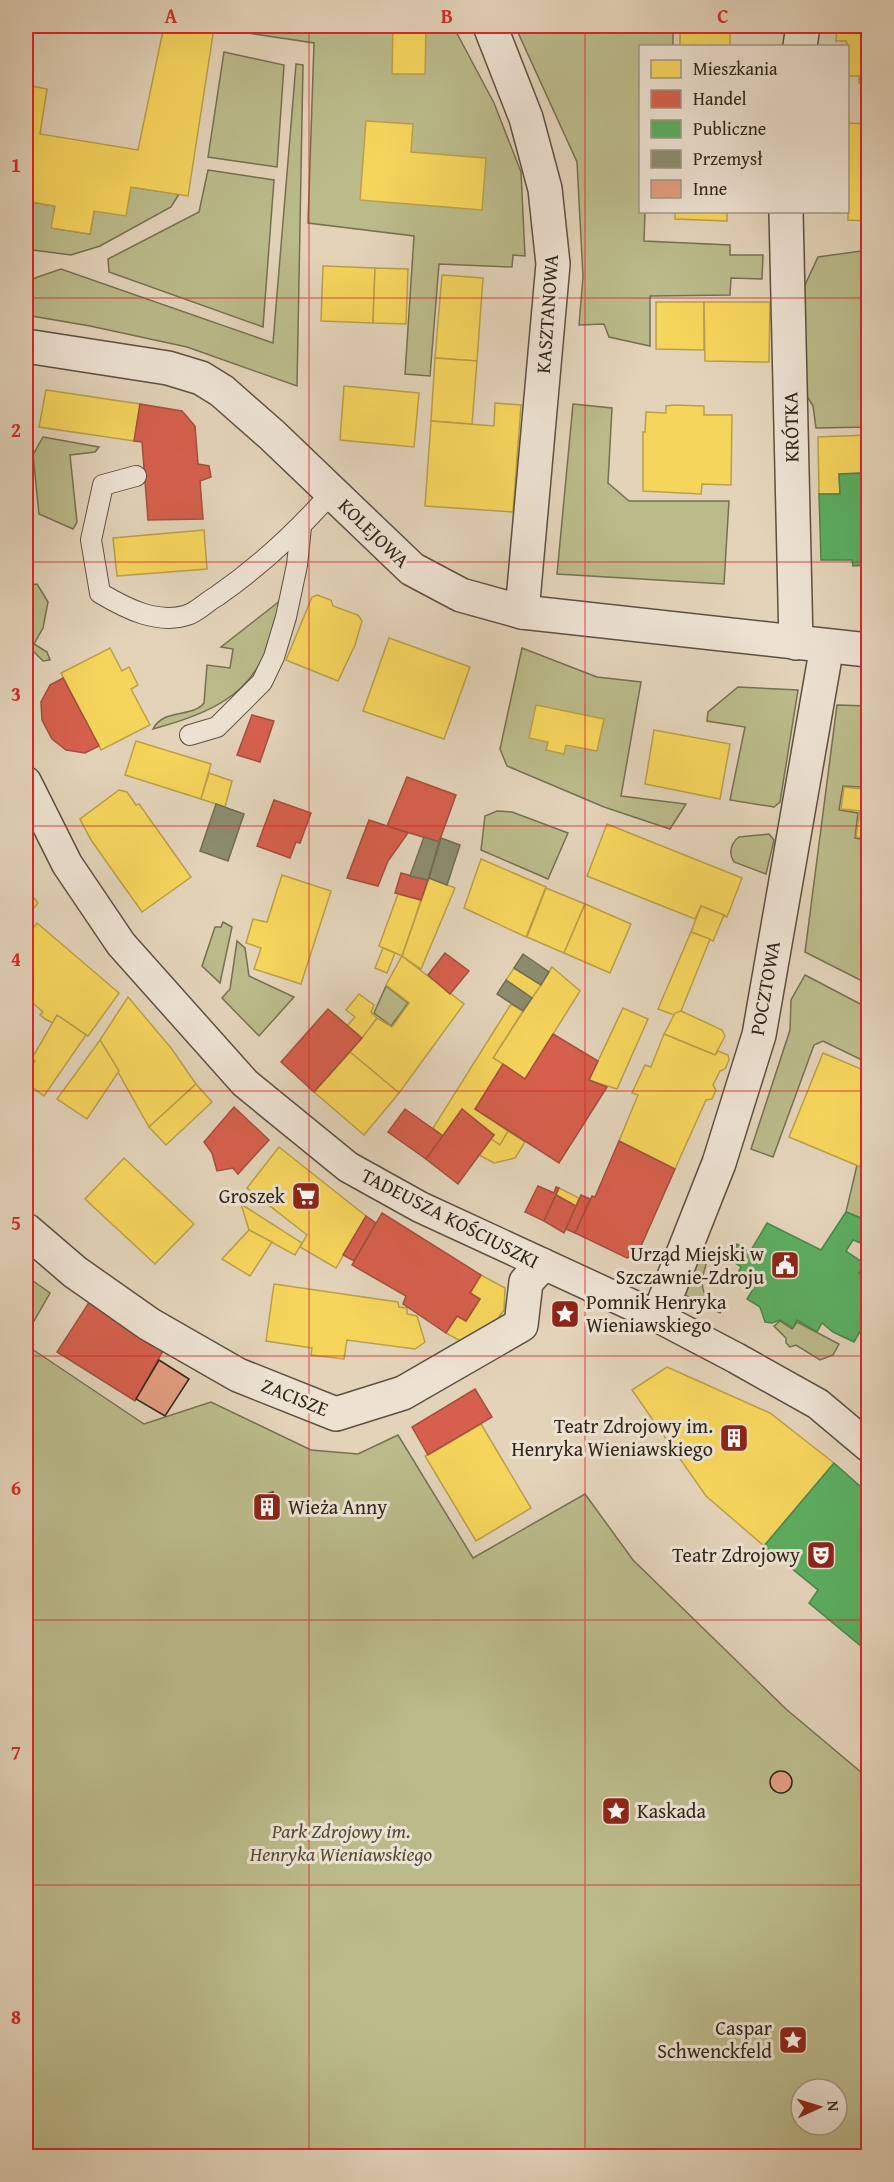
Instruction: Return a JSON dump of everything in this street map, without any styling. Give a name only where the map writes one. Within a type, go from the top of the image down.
[{"type":"street","name":"KASZTANOWA","points":[[490,26],[526,118],[545,189],[553,264],[522,612]]},
{"type":"street","points":[[800,45],[803,26]]},
{"type":"street","name":"KRÓTKA","points":[[786,213],[811,645]]},
{"type":"street","name":"KOLEJOWA","points":[[26,346],[168,368],[201,378],[222,391],[412,569],[461,595],[522,612],[868,650]]},
{"type":"street","name":"POCZTOWA","points":[[658,1317],[719,1163],[759,1035],[811,645]]},
{"type":"street","name":"TADEUSZA KOŚCIUSZKI","points":[[26,782],[67,864],[121,944],[245,1083],[348,1167],[420,1208],[658,1317],[818,1404],[868,1446]]},
{"type":"street","name":"ZACISZE","points":[[26,1230],[75,1272],[149,1324],[238,1375],[336,1414],[403,1393],[521,1325],[526,1282],[542,1265]]},
{"type":"lane","points":[[136,476],[103,485],[91,540],[100,592],[129,610],[161,617],[190,614],[256,569],[301,527],[332,492]]},
{"type":"lane","points":[[190,735],[217,727],[262,682],[274,657],[286,617],[297,565],[301,527]]},
{"type":"green space","points":[[202,26],[453,26],[494,103],[521,172],[525,256],[513,255],[512,267],[439,264],[430,376],[405,374],[414,236],[308,223],[314,43]]},
{"type":"green space","points":[[515,26],[673,26],[673,45],[639,45],[639,213],[645,213],[644,241],[730,245],[730,255],[763,255],[762,279],[731,278],[730,295],[650,296],[650,346],[609,337],[604,324],[579,325],[583,277],[577,162]]},
{"type":"green space","points":[[224,52],[284,65],[277,167],[208,157]]},
{"type":"green space","points":[[296,64],[303,65],[297,386],[187,347],[26,315],[26,281],[61,269],[273,343]]},
{"type":"green space","points":[[208,170],[274,180],[263,327],[109,272],[108,259],[199,212]]},
{"type":"green space","points":[[131,187],[179,194],[171,207],[100,246],[71,255],[33,250],[26,201],[55,206],[52,228],[90,234],[94,211]]},
{"type":"green space","points":[[868,250],[868,427],[816,428],[813,406],[798,381],[798,300],[818,257]]},
{"type":"green space","points":[[573,404],[612,408],[608,483],[629,501],[729,501],[724,584],[557,574]]},
{"type":"green space","points":[[43,437],[99,447],[95,452],[70,455],[77,522],[73,529],[39,514],[33,455]]},
{"type":"green space","points":[[37,584],[48,602],[43,628],[34,644],[47,652],[50,660],[43,661],[26,644],[26,585]]},
{"type":"green space","points":[[281,600],[266,652],[255,672],[241,688],[224,701],[204,711],[153,729],[164,718],[199,708],[204,703],[207,665],[230,668],[233,649],[221,647]]},
{"type":"green space","points":[[522,648],[597,677],[641,682],[621,796],[686,804],[670,829],[604,807],[507,766],[500,749]]},
{"type":"green space","points":[[738,687],[798,690],[780,802],[774,807],[730,800],[745,727],[707,721],[708,712]]},
{"type":"green space","points":[[837,705],[868,706],[868,752],[865,752],[861,787],[843,786],[839,810],[858,813],[855,838],[868,840],[868,984],[805,952]]},
{"type":"green space","points":[[497,811],[512,812],[568,833],[548,879],[481,850],[485,816]]},
{"type":"green space","points":[[769,834],[774,840],[766,874],[734,862],[731,848],[739,837]]},
{"type":"green space","points":[[223,922],[232,927],[220,983],[202,966],[215,927],[221,927]]},
{"type":"green space","points":[[237,941],[245,948],[249,976],[294,997],[259,1036],[222,998],[230,989]]},
{"type":"green space","points":[[805,975],[868,1008],[868,1063],[823,1041],[814,1045],[773,1157],[751,1149],[790,1030],[791,1000]]},
{"type":"green space","points":[[386,986],[408,1003],[391,1026],[374,1013]]},
{"type":"green space","points":[[857,1165],[868,1170],[868,1221],[846,1212]]},
{"type":"green space","points":[[700,1248],[706,1250],[707,1256],[702,1282],[705,1295],[724,1305],[720,1313],[681,1293]]},
{"type":"green space","points":[[26,1276],[50,1293],[26,1335]]},
{"type":"green space","points":[[780,1321],[792,1329],[797,1322],[839,1344],[833,1355],[820,1360],[796,1345],[790,1347],[786,1343],[786,1338],[774,1326]]},
{"type":"green space","name":"Park Zdrojowy im. Henryka Wieniawskiego","points":[[26,1345],[144,1424],[211,1402],[311,1450],[358,1454],[398,1435],[473,1558],[585,1494],[633,1560],[786,1709],[868,1778],[868,2156],[26,2156]]},
{"type":"building: Mieszkania","points":[[164,26],[214,28],[188,196],[131,187],[126,216],[94,211],[90,234],[51,228],[55,206],[26,201],[26,85],[47,89],[40,134],[138,150]]},
{"type":"building: Mieszkania","points":[[393,26],[426,26],[425,74],[392,74]]},
{"type":"building: Mieszkania","points":[[680,26],[730,26],[730,45],[680,45]]},
{"type":"building: Mieszkania","points":[[837,26],[868,26],[868,83],[859,83],[859,76],[849,76],[849,45],[846,41],[836,41]]},
{"type":"building: Mieszkania","points":[[366,121],[413,124],[411,152],[486,158],[482,210],[360,200]]},
{"type":"building: Mieszkania","points":[[849,123],[868,124],[868,221],[848,220]]},
{"type":"building: Mieszkania","points":[[675,213],[727,213],[727,221],[675,219]]},
{"type":"building: Mieszkania","points":[[323,266],[375,268],[373,323],[321,321]]},
{"type":"building: Mieszkania","points":[[375,268],[408,269],[406,324],[373,323]]},
{"type":"building: Mieszkania","points":[[442,275],[483,278],[477,361],[435,358]]},
{"type":"building: Mieszkania","points":[[656,302],[704,302],[704,350],[656,349]]},
{"type":"building: Mieszkania","points":[[704,302],[770,302],[769,362],[705,361]]},
{"type":"building: Mieszkania","points":[[435,358],[477,361],[472,424],[431,421]]},
{"type":"building: Mieszkania","points":[[344,386],[419,393],[414,447],[340,440]]},
{"type":"building: Mieszkania","points":[[46,390],[140,404],[134,441],[39,427]]},
{"type":"building: Mieszkania","points":[[495,403],[521,405],[513,512],[425,506],[431,421],[494,426]]},
{"type":"building: Mieszkania","points":[[666,406],[704,406],[704,415],[732,415],[731,485],[702,484],[701,494],[643,491],[643,432],[645,432],[646,412],[666,413]]},
{"type":"building: Mieszkania","points":[[868,435],[868,473],[839,474],[840,494],[819,494],[818,437]]},
{"type":"building: Mieszkania","points":[[204,530],[207,569],[117,576],[113,538]]},
{"type":"building: Mieszkania","points":[[317,595],[331,600],[333,606],[358,615],[362,621],[355,645],[338,681],[286,660],[312,597]]},
{"type":"building: Mieszkania","points":[[389,638],[470,667],[444,739],[363,711]]},
{"type":"building: Mieszkania","points":[[110,648],[122,671],[129,667],[138,685],[131,689],[150,725],[101,750],[61,673]]},
{"type":"building: Mieszkania","points":[[536,705],[604,719],[597,751],[566,745],[564,754],[546,750],[548,742],[529,738]]},
{"type":"building: Mieszkania","points":[[654,730],[730,744],[720,799],[645,784]]},
{"type":"building: Mieszkania","points":[[136,741],[211,764],[201,799],[125,775]]},
{"type":"building: Mieszkania","points":[[866,753],[868,753],[868,839],[856,837],[860,811],[841,809],[844,787],[862,789]]},
{"type":"building: Mieszkania","points":[[209,773],[232,781],[225,807],[201,799]]},
{"type":"building: Mieszkania","points":[[119,790],[127,792],[136,805],[139,804],[191,877],[142,912],[91,840],[80,819]]},
{"type":"building: Mieszkania","points":[[607,824],[742,878],[727,917],[701,906],[695,919],[587,876]]},
{"type":"building: Mieszkania","points":[[481,859],[546,887],[526,937],[464,908]]},
{"type":"building: Mieszkania","points":[[282,875],[331,891],[301,984],[254,969],[261,948],[246,943],[253,919],[267,922]]},
{"type":"building: Mieszkania","points":[[429,878],[455,888],[421,969],[402,956]]},
{"type":"building: Mieszkania","points":[[26,888],[38,903],[26,918]]},
{"type":"building: Mieszkania","points":[[546,888],[585,904],[564,953],[527,937]]},
{"type":"building: Mieszkania","points":[[398,894],[421,900],[402,956],[379,946]]},
{"type":"building: Mieszkania","points":[[585,904],[631,924],[610,973],[564,953]]},
{"type":"building: Mieszkania","points":[[701,906],[724,915],[713,941],[691,932]]},
{"type":"building: Mieszkania","points":[[37,923],[119,993],[88,1036],[57,1015],[53,1023],[47,1020],[40,1015],[43,1012],[26,997],[26,937]]},
{"type":"building: Mieszkania","points":[[691,932],[710,939],[681,1011],[674,1015],[658,1009]]},
{"type":"building: Mieszkania","points":[[383,948],[395,953],[387,973],[375,968]]},
{"type":"building: Mieszkania","points":[[402,956],[464,1004],[399,1093],[350,1052],[377,1018],[392,1027],[409,1003],[386,985]]},
{"type":"building: Mieszkania","points":[[552,967],[580,991],[525,1079],[493,1058]]},
{"type":"building: Mieszkania","points":[[514,968],[541,985],[532,998],[506,980]]},
{"type":"building: Mieszkania","points":[[359,994],[374,1005],[371,1012],[377,1018],[362,1038],[347,1026],[355,1017],[346,1010]]},
{"type":"building: Mieszkania","points":[[128,997],[171,1048],[196,1084],[149,1127],[100,1040]]},
{"type":"building: Mieszkania","points":[[511,1004],[523,1011],[493,1058],[503,1064],[475,1109],[508,1131],[500,1145],[491,1139],[494,1135],[462,1109],[443,1136],[433,1128]]},
{"type":"building: Mieszkania","points":[[623,1008],[648,1019],[617,1089],[589,1080]]},
{"type":"building: Mieszkania","points":[[681,1011],[722,1030],[725,1036],[715,1055],[664,1034],[675,1013]]},
{"type":"building: Mieszkania","points":[[57,1015],[86,1035],[44,1096],[28,1084],[32,1079],[30,1069],[35,1061],[31,1060]]},
{"type":"building: Mieszkania","points":[[664,1034],[715,1055],[718,1051],[728,1055],[729,1060],[713,1085],[716,1090],[712,1099],[706,1100],[675,1169],[619,1141],[638,1095],[632,1093],[645,1065],[651,1067]]},
{"type":"building: Mieszkania","points":[[100,1040],[119,1071],[87,1119],[57,1099]]},
{"type":"building: Mieszkania","points":[[350,1052],[399,1093],[364,1135],[314,1092]]},
{"type":"building: Mieszkania","points":[[823,1053],[868,1072],[868,1170],[789,1137]]},
{"type":"building: Mieszkania","points":[[196,1084],[212,1102],[166,1145],[149,1127]]},
{"type":"building: Mieszkania","points":[[508,1131],[525,1142],[515,1158],[494,1163],[479,1155],[491,1139],[500,1145]]},
{"type":"building: Mieszkania","points":[[279,1147],[366,1216],[336,1268],[300,1247],[307,1235],[247,1188]]},
{"type":"building: Mieszkania","points":[[124,1158],[194,1224],[155,1264],[85,1199]]},
{"type":"building: Mieszkania","points":[[559,1188],[579,1198],[576,1206],[556,1195]]},
{"type":"building: Mieszkania","points":[[241,1204],[302,1243],[295,1255],[249,1230]]},
{"type":"building: Mieszkania","points":[[249,1230],[272,1242],[250,1276],[222,1259]]},
{"type":"building: Mieszkania","points":[[481,1275],[505,1288],[504,1310],[485,1336],[464,1343],[446,1333],[457,1316],[466,1321],[480,1299],[470,1293]]},
{"type":"building: Mieszkania","points":[[274,1284],[398,1302],[399,1307],[407,1308],[407,1314],[417,1316],[425,1342],[415,1349],[347,1340],[344,1359],[311,1355],[312,1348],[266,1341]]},
{"type":"building: Mieszkania","name":"Teatr Zdrojowy im. Henryka Wieniawskiego","points":[[667,1367],[770,1413],[834,1463],[764,1546],[706,1496],[632,1390]]},
{"type":"building: Mieszkania","points":[[481,1424],[531,1508],[476,1541],[425,1456]]},
{"type":"building: Handel","points":[[140,404],[182,411],[195,426],[198,464],[209,466],[211,477],[200,481],[203,519],[148,520],[142,442],[134,441]]},
{"type":"building: Handel","points":[[26,660],[30,661],[33,668],[32,674],[26,677]]},
{"type":"building: Handel","points":[[63,678],[99,746],[85,753],[66,750],[52,739],[42,720],[41,702],[50,685]]},
{"type":"building: Handel","points":[[252,715],[274,721],[260,762],[237,755]]},
{"type":"building: Handel","points":[[407,777],[456,795],[439,842],[387,826]]},
{"type":"building: Handel","points":[[274,800],[311,813],[300,843],[296,842],[290,858],[257,846]]},
{"type":"building: Handel","points":[[369,820],[408,833],[388,861],[378,886],[347,878]]},
{"type":"building: Handel","points":[[401,873],[428,880],[421,900],[395,893]]},
{"type":"building: Handel","points":[[445,953],[469,971],[450,994],[428,975]]},
{"type":"building: Handel","points":[[328,1009],[362,1038],[314,1092],[281,1062]]},
{"type":"building: Handel","points":[[553,1034],[598,1061],[589,1080],[607,1087],[559,1163],[475,1109],[503,1064],[525,1079]]},
{"type":"building: Handel","points":[[234,1107],[269,1140],[238,1174],[233,1168],[217,1171],[212,1153],[204,1142]]},
{"type":"building: Handel","points":[[405,1109],[443,1136],[426,1159],[388,1132]]},
{"type":"building: Handel","points":[[462,1109],[494,1135],[458,1184],[426,1159]]},
{"type":"building: Handel","points":[[619,1141],[675,1169],[638,1253],[627,1258],[575,1233],[592,1196],[595,1197]]},
{"type":"building: Handel","points":[[538,1186],[554,1193],[556,1187],[559,1188],[544,1221],[525,1212]]},
{"type":"building: Handel","points":[[556,1195],[576,1206],[564,1233],[544,1221]]},
{"type":"building: Handel","points":[[581,1195],[590,1199],[575,1233],[566,1229]]},
{"type":"building: Handel","points":[[382,1213],[481,1275],[470,1293],[480,1299],[466,1321],[457,1316],[446,1333],[403,1304],[406,1296],[352,1265]]},
{"type":"building: Handel","points":[[366,1216],[376,1223],[354,1261],[343,1255]]},
{"type":"building: Handel","points":[[90,1301],[164,1349],[135,1401],[57,1352]]},
{"type":"building: Handel","points":[[475,1389],[492,1417],[428,1455],[412,1427]]},
{"type":"building: Publiczne","points":[[862,473],[863,489],[868,489],[868,565],[853,566],[852,560],[821,560],[819,494],[840,494],[839,474]]},
{"type":"building: Publiczne","points":[[846,1212],[868,1221],[868,1246],[853,1240],[846,1251],[865,1264],[859,1273],[868,1279],[868,1318],[854,1342],[833,1332],[822,1323],[817,1332],[797,1320],[793,1328],[780,1320],[772,1323],[765,1322],[760,1307],[747,1299],[752,1291],[734,1280],[741,1267],[728,1258],[737,1244],[750,1252],[767,1223],[821,1250]]},
{"type":"building: Publiczne","name":"Teatr Zdrojowy","points":[[834,1463],[868,1493],[868,1652],[809,1603],[818,1590],[764,1546]]},
{"type":"building: Przemysł","points":[[216,804],[244,814],[228,861],[200,851]]},
{"type":"building: Przemysł","points":[[424,837],[439,842],[428,880],[410,876]]},
{"type":"building: Przemysł","points":[[441,838],[460,845],[447,885],[429,878]]},
{"type":"building: Przemysł","points":[[523,954],[549,972],[541,985],[514,968]]},
{"type":"building: Przemysł","points":[[506,980],[532,998],[523,1011],[497,994]]},
{"type":"building: Inne","points":[[159,1360],[189,1379],[165,1416],[136,1399]]},
{"type":"building: Inne","name":"Wieża Anny","points":[[273,1492],[278,1511],[259,1517],[254,1497]]},
{"type":"building: Inne","points":[[781,1771],[789,1774],[792,1782],[789,1790],[781,1793],[773,1790],[770,1782],[773,1774]]},
{"type":"place","name":"Groszek","points":[[306,1196]]},
{"type":"place","name":"Urząd Miejski w Szczawnie-Zdroju","points":[[785,1265]]},
{"type":"place","name":"Pomnik Henryka Wieniawskiego","points":[[565,1314]]},
{"type":"place","name":"Teatr Zdrojowy im. Henryka Wieniawskiego","points":[[734,1438]]},
{"type":"place","name":"Wieża Anny","points":[[267,1507]]},
{"type":"place","name":"Teatr Zdrojowy","points":[[821,1555]]},
{"type":"place","name":"Kaskada","points":[[616,1811]]},
{"type":"place","name":"Caspar Schwenckfeld","points":[[793,2040]]}]
